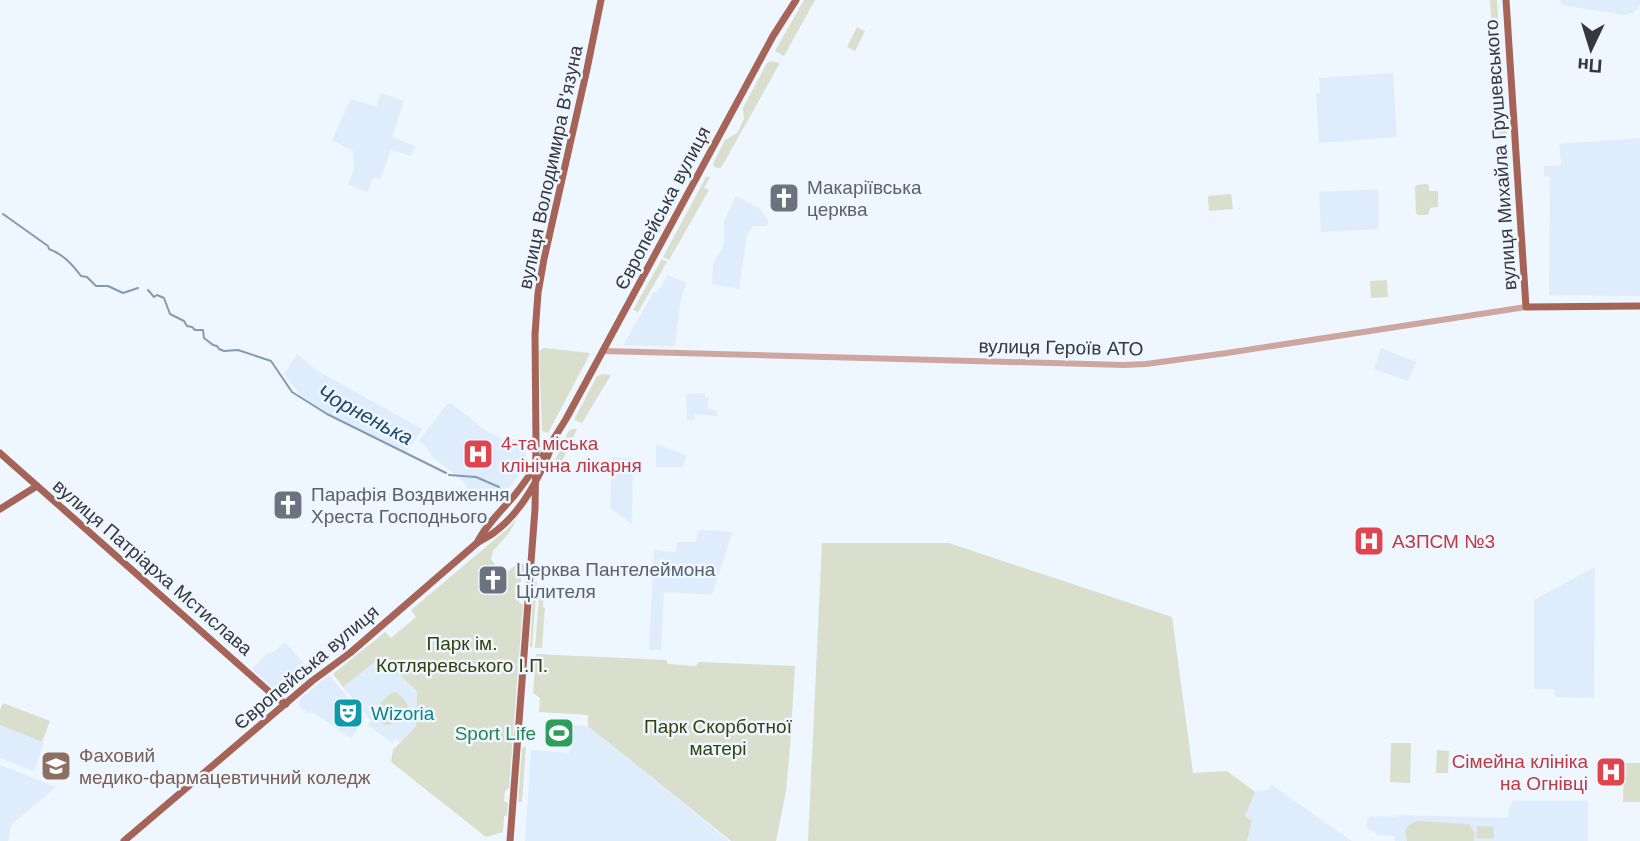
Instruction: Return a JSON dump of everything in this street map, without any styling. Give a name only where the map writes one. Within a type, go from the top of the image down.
[{"type":"main road","name":"вулиця Володимира В'язуна","points":[[510,841],[535,509],[535,334],[538,293],[601,0]]},
{"type":"main road","name":"Європейська вулиця","points":[[477,543],[558,432],[765,51],[796,0]]},
{"type":"main road","name":"вулиця Михайла Грушевського","points":[[1506,0],[1526,307]]},
{"type":"main road","name":"вулиця Героїв АТО","points":[[1526,307],[1640,306]]},
{"type":"main road","name":"Європейська вулиця","points":[[124,841],[512,516],[535,484],[558,432]]},
{"type":"main road","name":"вулиця Патріарха Мстислава","points":[[0,453],[286,704]]},
{"type":"main road","points":[[0,509],[37,486]]},
{"type":"street","name":"вулиця Героїв АТО","points":[[603,351],[1146,364],[1526,307]]},
{"type":"shaded area","points":[[1560,0],[1640,0],[1640,6],[1633,13],[1624,15],[1562,5]]},
{"type":"shaded area","points":[[1393,73],[1397,137],[1319,143],[1316,94],[1320,93],[1319,78]]},
{"type":"shaded area","points":[[381,93],[404,101],[392,137],[415,146],[411,156],[391,150],[380,179],[373,178],[368,192],[348,185],[354,169],[353,151],[332,140],[351,99],[376,107]]},
{"type":"shaded area","points":[[1640,138],[1640,296],[1549,295],[1550,177],[1544,176],[1544,166],[1561,165],[1559,144]]},
{"type":"shaded area","points":[[1378,189],[1379,229],[1321,232],[1319,192]]},
{"type":"shaded area","points":[[736,196],[760,209],[768,220],[767,226],[753,226],[747,234],[739,289],[712,284],[713,265],[724,246],[724,221]]},
{"type":"shaded area","points":[[668,275],[686,282],[680,304],[675,346],[623,345],[654,292],[657,293]]},
{"type":"shaded area","points":[[1381,348],[1416,362],[1408,381],[1374,369]]},
{"type":"shaded area","points":[[297,354],[316,370],[422,429],[406,453],[307,403],[284,374]]},
{"type":"shaded area","points":[[705,393],[705,397],[709,398],[707,409],[716,410],[718,416],[695,414],[694,420],[687,420],[686,394]]},
{"type":"shaded area","name":"4-та міська клінічна лікарня","points":[[451,403],[486,431],[503,439],[526,439],[526,463],[512,484],[493,501],[487,495],[479,502],[459,477],[432,457],[419,441],[447,404]]},
{"type":"shaded area","points":[[656,444],[686,455],[683,467],[656,467]]},
{"type":"shaded area","points":[[612,457],[633,458],[632,524],[610,508]]},
{"type":"shaded area","points":[[698,530],[732,533],[712,595],[664,592],[661,650],[649,650],[654,549],[676,552],[677,542],[696,542]]},
{"type":"shaded area","points":[[1595,567],[1594,698],[1555,697],[1554,689],[1534,689],[1534,600]]},
{"type":"shaded area","points":[[285,642],[311,671],[286,692],[278,693],[252,669],[268,653],[274,652]]},
{"type":"shaded area","points":[[381,656],[417,691],[416,726],[400,742],[397,738],[391,742],[368,725],[371,721],[343,687]]},
{"type":"shaded area","points":[[329,675],[365,718],[351,738],[314,713],[308,713],[299,707],[300,699]]},
{"type":"shaded area","points":[[0,725],[44,743],[34,771],[0,758]]},
{"type":"shaded area","points":[[572,725],[588,726],[729,841],[525,841],[531,750],[570,753]]},
{"type":"shaded area","points":[[0,765],[56,787],[11,825],[8,841],[0,841]]},
{"type":"shaded area","points":[[1272,785],[1352,841],[1247,841],[1252,821],[1245,816],[1255,792],[1267,790]]},
{"type":"shaded area","points":[[1513,801],[1588,801],[1588,841],[1395,841],[1395,836],[1378,835],[1367,828],[1367,818],[1371,816],[1508,818],[1508,810]]},
{"type":"green space","points":[[804,0],[815,0],[784,56],[775,51]]},
{"type":"green space","points":[[1490,0],[1497,0],[1501,59],[1494,60]]},
{"type":"green space","points":[[857,27],[865,31],[855,51],[847,47]]},
{"type":"green space","points":[[767,63],[780,63],[721,168],[714,167],[725,140],[737,133],[744,119],[743,108]]},
{"type":"green space","points":[[1495,69],[1502,69],[1507,134],[1499,134]]},
{"type":"green space","points":[[706,177],[710,177],[704,188],[709,190],[669,260],[663,257]]},
{"type":"green space","points":[[1427,184],[1429,191],[1438,191],[1438,207],[1430,208],[1428,215],[1418,215],[1415,187]]},
{"type":"green space","points":[[1231,194],[1233,209],[1209,211],[1208,196]]},
{"type":"green space","points":[[662,259],[667,262],[638,312],[633,310]]},
{"type":"green space","points":[[1387,280],[1388,297],[1371,298],[1370,281]]},
{"type":"green space","points":[[544,348],[590,354],[548,433],[542,431],[539,351]]},
{"type":"green space","points":[[611,375],[582,423],[575,420],[597,376]]},
{"type":"green space","points":[[577,429],[556,470],[553,465],[568,432]]},
{"type":"green space","name":"Парк ім. Котляревського І.П.","points":[[517,519],[493,551],[491,559],[496,566],[482,579],[487,583],[487,588],[498,592],[515,565],[526,564],[525,577],[521,579],[519,603],[523,604],[509,788],[505,791],[504,801],[508,803],[507,816],[504,816],[503,832],[486,837],[391,762],[393,750],[416,726],[417,691],[381,657],[343,687],[333,674],[385,632],[391,638],[416,617],[411,610]]},
{"type":"green space","points":[[822,543],[949,543],[1172,617],[1193,773],[1227,771],[1255,792],[1245,816],[1252,821],[1247,841],[808,841]]},
{"type":"green space","points":[[537,581],[532,648],[534,583]]},
{"type":"green space","points":[[540,585],[544,585],[545,608],[542,648],[535,648]]},
{"type":"green space","name":"Парк Скорботної матері","points":[[536,654],[666,660],[668,664],[696,666],[699,662],[795,666],[786,791],[776,841],[731,841],[588,726],[588,715],[539,712],[540,698],[533,693]]},
{"type":"green space","points":[[395,692],[404,699],[408,709],[390,725],[384,725],[375,715],[374,709]]},
{"type":"green space","points":[[3,703],[50,721],[42,742],[0,725]]},
{"type":"green space","points":[[1391,743],[1411,743],[1410,783],[1390,782]]},
{"type":"green space","points":[[526,746],[522,802],[518,802],[522,748]]},
{"type":"green space","points":[[1437,750],[1449,751],[1448,773],[1436,773]]},
{"type":"green space","points":[[1624,763],[1640,763],[1640,802],[1623,802]]},
{"type":"green space","points":[[1417,821],[1469,824],[1475,833],[1474,841],[1407,841],[1405,830]]},
{"type":"green space","points":[[1477,826],[1494,827],[1494,839],[1476,838]]},
{"type":"waterway","name":"Чорненька","points":[[3,214],[62,256],[81,276],[87,277],[96,286],[108,286],[123,293],[138,288]]},
{"type":"waterway","name":"Чорненька","points":[[148,290],[154,297],[157,295],[164,298],[170,314],[195,330],[203,330],[204,338],[219,349],[238,350],[271,361],[292,392],[327,414],[446,473]]},
{"type":"waterway","name":"Чорненька","points":[[449,475],[476,477],[499,487]]},
{"type":"place","name":"Макаріївська церква","points":[[784,198]]},
{"type":"place","name":"4-та міська клінічна лікарня","points":[[478,454]]},
{"type":"place","name":"Парафія Воздвиження Хреста Господнього","points":[[288,505]]},
{"type":"place","name":"АЗПСМ №3","points":[[1369,541]]},
{"type":"place","name":"Церква Пантелеймона Цілителя","points":[[493,580]]},
{"type":"place","name":"Wizoria","points":[[348,713]]},
{"type":"place","name":"Sport Life","points":[[559,733]]},
{"type":"place","name":"Фаховий медико-фармацевтичний коледж","points":[[56,766]]},
{"type":"place","name":"Сімейна клініка на Огнівці","points":[[1611,772]]}]
